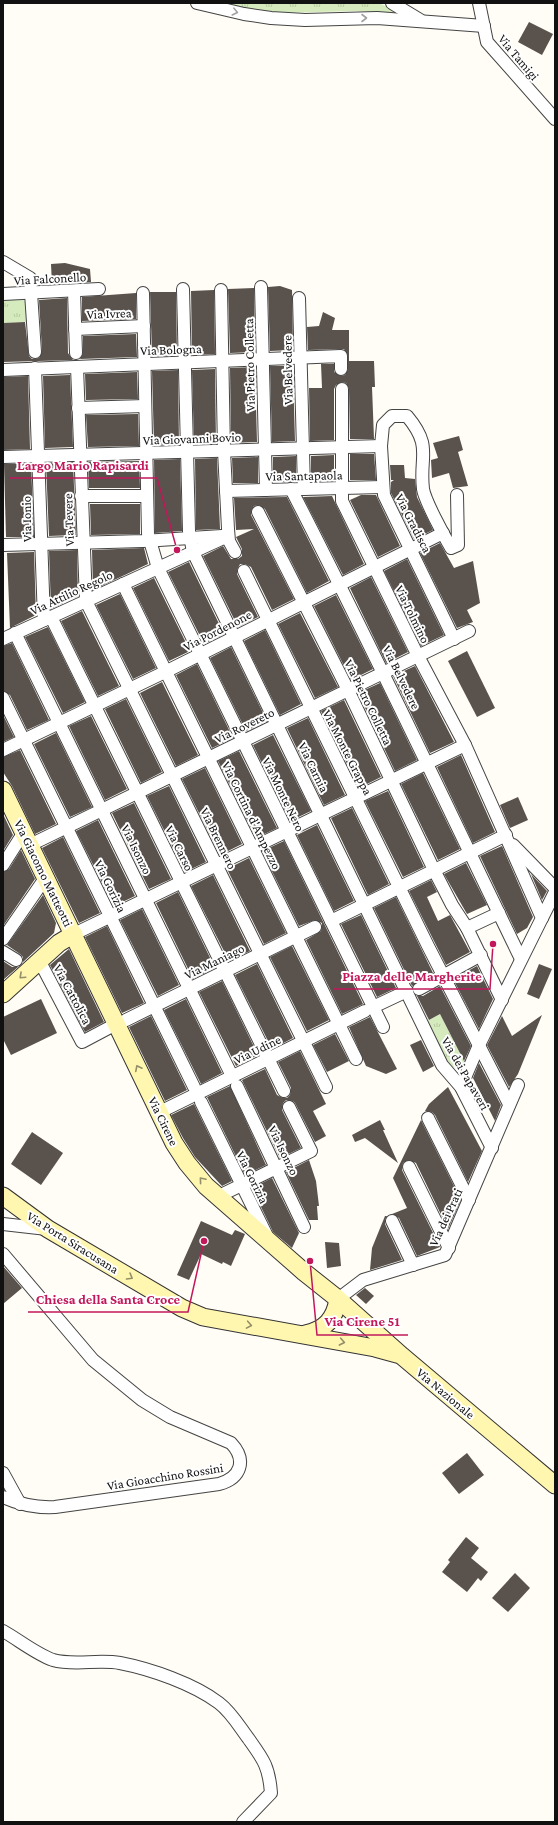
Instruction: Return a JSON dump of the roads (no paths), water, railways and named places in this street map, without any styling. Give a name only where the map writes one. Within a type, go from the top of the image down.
[{"type":"main road","name":"Via Giacomo Matteotti","points":[[3,791],[74,934]]},
{"type":"main road","points":[[3,994],[59,943],[74,934]]},
{"type":"main road","name":"Via Cirene","points":[[74,934],[121,1022],[174,1143],[187,1163],[206,1186],[304,1272],[338,1299]]},
{"type":"main road","name":"Via Porta Siracusana","points":[[3,1196],[48,1229],[182,1308],[203,1317],[304,1334],[375,1348],[402,1356]]},
{"type":"main road","points":[[304,1334],[315,1332],[324,1327],[332,1319],[337,1310],[338,1299]]},
{"type":"main road","name":"Via Nazionale","points":[[338,1299],[402,1356],[555,1485]]},
{"type":"street","points":[[197,3],[244,14],[271,18],[305,20],[377,18],[421,20],[484,26]]},
{"type":"street","points":[[392,3],[421,20]]},
{"type":"street","name":"Via Tamigi","points":[[479,3],[487,42],[555,119]]},
{"type":"street","points":[[3,262],[30,278],[34,352]]},
{"type":"street","name":"Via Pietro Colletta","points":[[261,287],[266,490]]},
{"type":"street","name":"Via Carnia","points":[[183,289],[189,535],[194,554],[236,637],[365,904],[413,990]]},
{"type":"street","name":"Via Falconello","points":[[3,294],[99,290]]},
{"type":"street","points":[[221,290],[224,361],[224,451],[228,536],[235,552]]},
{"type":"street","points":[[74,291],[76,353]]},
{"type":"street","name":"Via Monte Nero","points":[[143,293],[147,538],[156,571],[200,655],[287,831],[330,921],[369,1009],[383,1027]]},
{"type":"street","name":"Via Belvedere","points":[[299,298],[304,489]]},
{"type":"street","name":"Via Ivrea","points":[[75,329],[144,326]]},
{"type":"street","name":"Via Bologna","points":[[3,370],[341,356],[341,369]]},
{"type":"street","name":"Via Tevere","points":[[77,367],[82,543],[86,601]]},
{"type":"street","name":"Via Ionio","points":[[35,368],[40,544],[47,618]]},
{"type":"street","name":"Via Tolmino","points":[[342,388],[342,501],[418,656],[465,745],[542,918]]},
{"type":"street","points":[[78,408],[145,406]]},
{"type":"street","name":"Via Gradisca","points":[[443,533],[424,490],[424,448],[417,428],[407,416],[392,416],[383,425],[381,446],[382,487],[384,495],[412,549],[454,638]]},
{"type":"street","name":"Via Giovanni Bovio","points":[[3,457],[381,446]]},
{"type":"street","name":"Via Santapaola","points":[[226,491],[382,487]]},
{"type":"street","name":"Via Belvedere","points":[[291,489],[384,673],[521,959]]},
{"type":"street","points":[[443,533],[451,548],[458,545],[457,495]]},
{"type":"street","points":[[81,496],[147,496]]},
{"type":"street","name":"Via Pietro Colletta","points":[[258,512],[305,602],[434,870],[452,905],[467,928],[477,957],[502,1000]]},
{"type":"street","name":"Via Pordenone","points":[[3,750],[200,655],[443,533]]},
{"type":"street","points":[[3,545],[82,543],[189,535],[228,536]]},
{"type":"street","name":"Via Attilio Regolo","points":[[3,639],[123,584],[194,554],[228,536]]},
{"type":"street","name":"Via Monte Grappa","points":[[244,571],[428,946],[509,1104]]},
{"type":"street","name":"Via Cortina d'Ampezzo","points":[[123,584],[356,1059]]},
{"type":"street","name":"Via Brennero","points":[[86,601],[326,1087]]},
{"type":"street","name":"Via Carso","points":[[47,618],[94,706],[284,1091]]},
{"type":"street","name":"Via Rovereto","points":[[27,838],[67,827],[469,631]]},
{"type":"street","name":"Via Isonzo","points":[[15,633],[235,1081],[304,1227]]},
{"type":"street","name":"Via Gorizia","points":[[3,698],[194,1087]]},
{"type":"street","points":[[74,934],[465,745]]},
{"type":"street","points":[[3,865],[27,838]]},
{"type":"street","points":[[330,921],[469,853],[507,838],[555,888]]},
{"type":"street","points":[[3,939],[46,876]]},
{"type":"street","points":[[461,1088],[479,1045],[555,892]]},
{"type":"street","points":[[467,928],[499,913]]},
{"type":"street","name":"Via Maniago","points":[[82,1042],[315,927]]},
{"type":"street","points":[[3,952],[16,960]]},
{"type":"street","name":"Via Udine","points":[[160,1112],[235,1081],[268,1059],[369,1009],[443,976],[477,957]]},
{"type":"street","name":"Via Cattolica","points":[[39,960],[82,1042]]},
{"type":"street","name":"Via dei Papaveri","points":[[413,990],[442,1065],[461,1088],[492,1148]]},
{"type":"street","name":"Via dei Prati","points":[[338,1299],[363,1280],[445,1255],[518,1085]]},
{"type":"street","name":"Via Gorizia","points":[[201,1102],[270,1242]]},
{"type":"street","points":[[219,1196],[312,1151],[289,1107]]},
{"type":"street","points":[[428,1118],[469,1200]]},
{"type":"street","points":[[409,1168],[449,1248]]},
{"type":"street","points":[[392,1221],[413,1265]]},
{"type":"street","points":[[3,1224],[48,1229]]},
{"type":"street","name":"Via Gioacchino Rossini","points":[[3,1254],[93,1360],[142,1400],[170,1417],[231,1443],[237,1450],[240,1458],[239,1469],[233,1478],[219,1484],[39,1508],[20,1504],[3,1497]]},
{"type":"street","points":[[3,1472],[20,1504]]},
{"type":"street","points":[[3,1631],[54,1660],[70,1662],[99,1660],[120,1663],[153,1672],[196,1690],[218,1703],[229,1713],[266,1763],[270,1778],[271,1792],[243,1822]]},
{"type":"place","name":"Largo Mario Rapisardi","points":[[177,550]]},
{"type":"place","name":"Piazza delle Margherite","points":[[493,944]]},
{"type":"place","name":"Chiesa della Santa Croce","points":[[204,1241]]},
{"type":"place","name":"Via Cirene 51","points":[[310,1261]]}]
